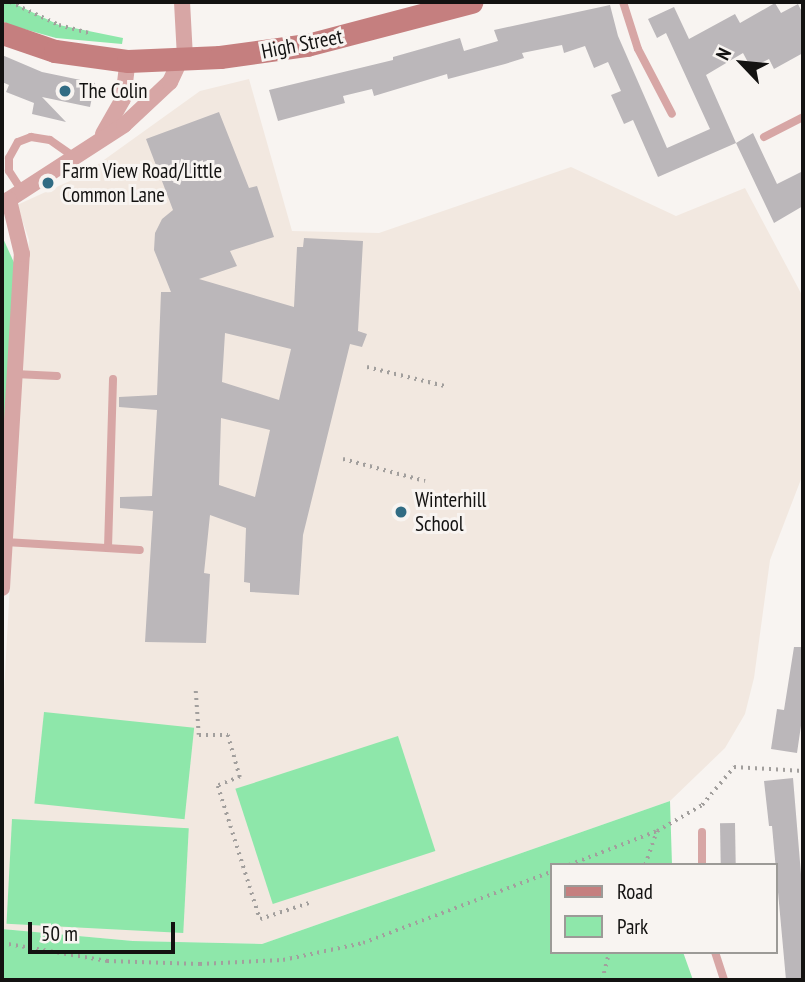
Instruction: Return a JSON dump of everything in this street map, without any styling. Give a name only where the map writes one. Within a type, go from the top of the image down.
[{"type":"street","points":[[2,588],[23,254],[11,198],[124,125],[157,97],[170,82],[183,58],[182,2]]},
{"type":"street","name":"High Street","points":[[2,33],[55,51],[128,61],[242,55],[307,45],[471,2]]},
{"type":"street","points":[[99,139],[123,99],[128,61]]},
{"type":"lane","points":[[623,2],[638,49],[672,114]]},
{"type":"lane","points":[[764,137],[803,117]]},
{"type":"lane","points":[[11,198],[9,158],[18,142],[32,137],[50,140],[74,156]]},
{"type":"lane","points":[[15,374],[57,376]]},
{"type":"lane","points":[[108,548],[113,379]]},
{"type":"lane","points":[[5,542],[140,550]]},
{"type":"lane","points":[[702,832],[702,863]]},
{"type":"lane","points":[[716,954],[724,980]]},
{"type":"path","points":[[10,2],[59,25],[95,34]]},
{"type":"path","points":[[366,366],[445,386]]},
{"type":"path","points":[[342,459],[425,481]]},
{"type":"path","points":[[196,691],[199,735],[228,736],[240,777],[218,786],[260,919],[312,902]]},
{"type":"path","points":[[574,863],[657,831],[702,805],[734,767],[803,771]]},
{"type":"path","points":[[646,863],[657,831]]},
{"type":"path","points":[[2,943],[107,961],[200,964],[282,960],[363,943],[550,872]]},
{"type":"path","points":[[602,980],[608,954]]},
{"type":"shaded area","name":"Winterhill School","points":[[249,79],[292,231],[379,233],[571,167],[676,216],[745,188],[803,297],[803,474],[770,560],[754,678],[745,714],[725,748],[670,801],[262,944],[133,941],[2,929],[4,692],[29,240],[17,205],[83,175],[200,91]]},
{"type":"green space","points":[[2,2],[11,2],[59,25],[123,38],[122,44],[56,38],[13,26],[2,21]]},
{"type":"green space","points":[[2,236],[21,278],[2,588]]},
{"type":"green space","points":[[44,712],[194,728],[185,819],[34,803]]},
{"type":"green space","points":[[398,736],[435,851],[273,904],[235,789]]},
{"type":"green space","points":[[670,801],[672,863],[550,863],[550,954],[684,954],[693,980],[2,980],[2,929],[133,941],[262,944]]},
{"type":"green space","points":[[12,819],[189,828],[183,933],[7,924]]},
{"type":"building","points":[[775,3],[781,13],[798,4],[803,14],[803,53],[774,69],[769,59],[751,68],[743,53],[706,75],[736,143],[658,177],[633,120],[624,124],[611,95],[621,91],[608,62],[594,68],[585,46],[564,53],[562,45],[522,53],[524,58],[505,64],[448,79],[447,74],[374,96],[372,89],[343,96],[345,103],[278,121],[269,90],[393,60],[393,57],[460,38],[464,51],[498,41],[494,30],[610,5],[618,36],[667,148],[710,129],[666,33],[657,38],[648,19],[674,7],[689,39],[735,14],[740,23]]},
{"type":"building","points":[[2,55],[42,72],[95,83],[90,107],[42,97],[66,122],[32,114],[34,103],[6,92],[9,85],[2,82]]},
{"type":"building","points":[[219,112],[249,188],[257,186],[274,237],[230,251],[237,266],[199,279],[294,307],[297,247],[303,247],[304,238],[363,241],[358,331],[367,334],[362,347],[350,344],[303,535],[299,595],[250,592],[250,583],[244,582],[246,528],[210,515],[204,573],[210,574],[206,643],[145,642],[153,511],[120,508],[120,497],[152,496],[157,410],[119,407],[119,397],[157,395],[161,292],[171,292],[154,250],[155,233],[162,219],[173,210],[146,139]],"holes":[[[225,333],[291,349],[279,400],[222,382]],[[221,418],[270,430],[255,497],[219,485]]]},
{"type":"building","points":[[753,133],[777,184],[803,171],[803,206],[774,223],[736,143]]},
{"type":"building","points":[[794,647],[803,647],[803,712],[797,753],[771,749],[777,709],[784,710]]},
{"type":"building","points":[[793,778],[803,898],[803,980],[786,980],[777,863],[772,826],[769,826],[764,781]]},
{"type":"building","points":[[720,823],[735,823],[736,863],[721,863]]},
{"type":"place","name":"The Colin","points":[[65,91]]},
{"type":"place","name":"Farm View Road/Little Common Lane","points":[[48,183]]},
{"type":"place","name":"Winterhill School","points":[[401,512]]}]
